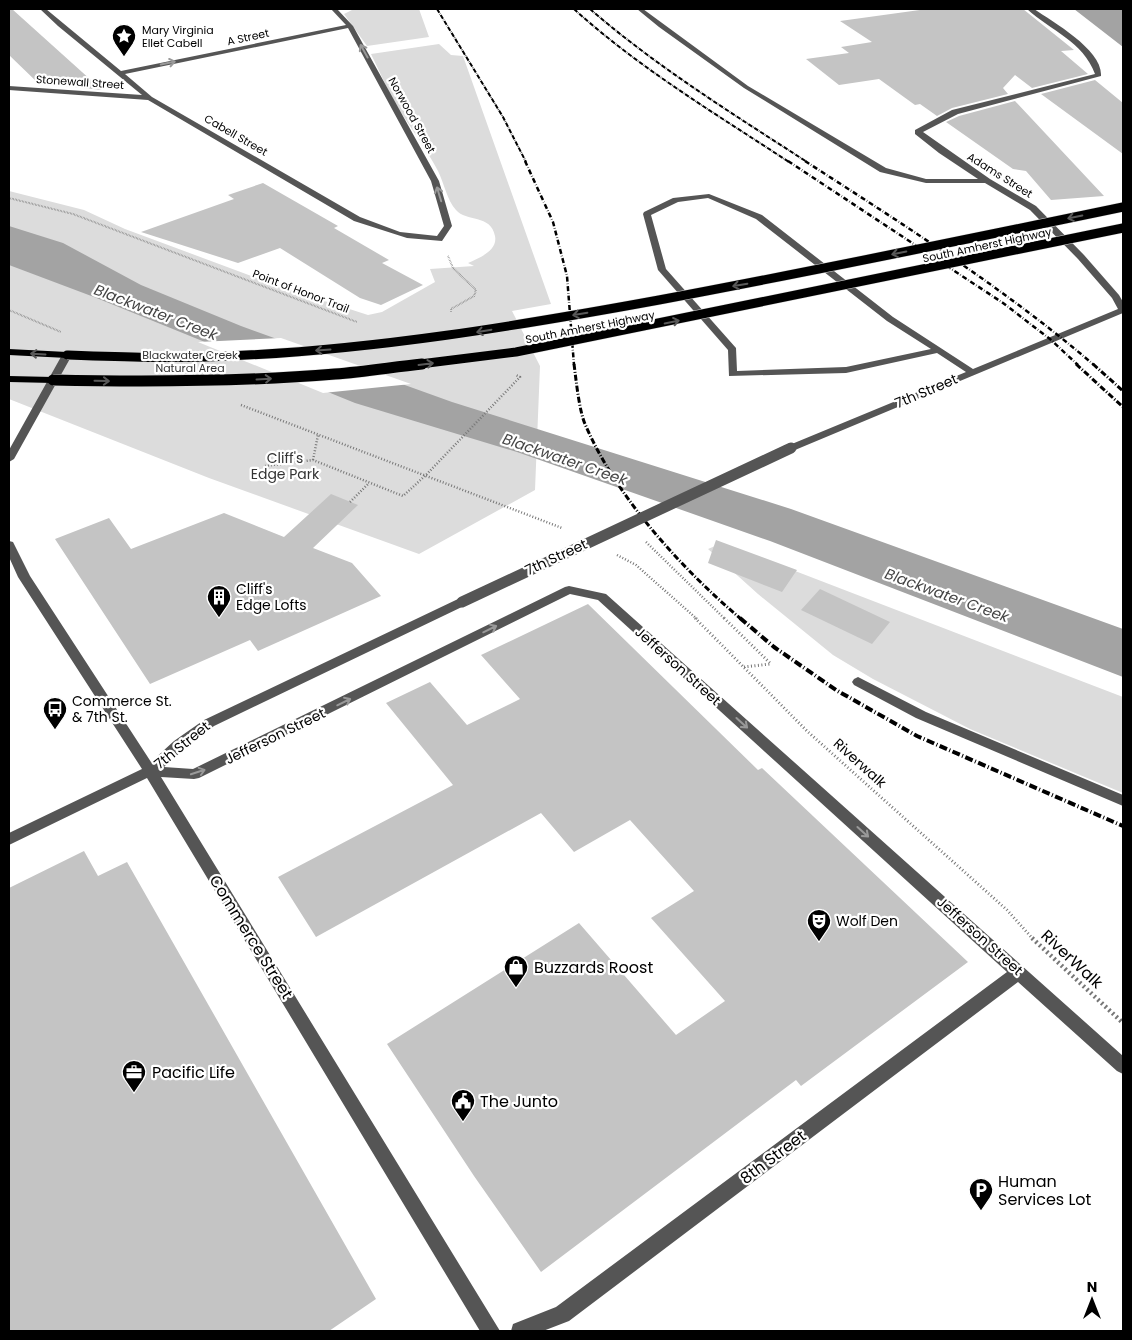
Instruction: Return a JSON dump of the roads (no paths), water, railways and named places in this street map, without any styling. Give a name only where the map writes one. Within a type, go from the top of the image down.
[{"type":"main road","name":"South Amherst Highway","points":[[9,352],[177,357],[250,355],[344,348],[475,332],[786,276],[1123,208]]},
{"type":"main road","name":"South Amherst Highway","points":[[9,379],[161,382],[278,378],[366,371],[516,352],[1123,228]]},
{"type":"street","name":"Cabell Street","points":[[44,9],[60,25],[150,98],[357,220],[393,234],[418,239],[439,239]]},
{"type":"street","name":"Norwood Street","points":[[334,9],[350,26],[435,180],[448,226],[439,239]]},
{"type":"street","points":[[640,9],[746,86],[883,170],[926,182],[987,180]]},
{"type":"street","name":"Adams Street","points":[[1030,9],[1087,50],[1097,64],[1099,75],[955,112],[918,132],[942,151],[1033,208],[1081,257],[1116,298],[1123,310]]},
{"type":"street","name":"A Street","points":[[120,73],[350,26]]},
{"type":"street","name":"Stonewall Street","points":[[9,88],[150,98]]},
{"type":"street","points":[[939,350],[846,370],[732,374],[733,350],[662,270],[647,214],[676,200],[709,196],[759,217],[890,319],[939,350],[972,372]]},
{"type":"street","name":"7th Street","points":[[9,839],[150,771],[179,745],[209,723],[462,602],[791,448],[1123,310]]},
{"type":"street","points":[[9,459],[67,355]]},
{"type":"street","name":"Commerce Street","points":[[9,545],[24,577],[150,771],[491,1331]]},
{"type":"street","name":"Jefferson Street","points":[[150,771],[194,774],[570,590],[602,597],[1123,1066]]},
{"type":"street","points":[[858,682],[921,716],[1123,801]]},
{"type":"street","name":"8th Street","points":[[520,1331],[562,1314],[1019,972]]},
{"type":"water","points":[[1074,9],[1123,9],[1123,47]]},
{"type":"water","name":"Blackwater Creek","points":[[9,226],[63,243],[141,285],[241,326],[452,402],[791,509],[1123,629],[1123,677],[770,541],[517,452],[355,403],[94,297],[9,265]]},
{"type":"railway","points":[[437,9],[503,117],[526,162]]},
{"type":"railway","points":[[574,9],[651,71],[789,162]]},
{"type":"railway","points":[[590,9],[642,51],[723,108],[807,162]]},
{"type":"railway","points":[[525,161],[553,222],[567,276],[574,365]]},
{"type":"railway","points":[[788,161],[1003,303],[1050,339],[1078,365]]},
{"type":"railway","points":[[805,161],[989,283],[1094,365]]},
{"type":"railway","points":[[574,364],[585,424],[614,478],[652,530],[673,554],[741,619]]},
{"type":"railway","points":[[1076,364],[1123,407]]},
{"type":"railway","points":[[1093,364],[1123,391]]},
{"type":"railway","points":[[740,618],[774,647],[836,690],[917,736],[1123,826]]},
{"type":"place","name":"Mary Virginia Ellet Cabell","points":[[124,57]]},
{"type":"place","name":"Cliff's Edge Lofts","points":[[219,618]]},
{"type":"place","name":"Commerce St. & 7th St.","points":[[55,730]]},
{"type":"place","name":"Wolf Den","points":[[819,942]]},
{"type":"place","name":"Buzzards Roost","points":[[516,988]]},
{"type":"place","name":"Pacific Life","points":[[134,1093]]},
{"type":"place","name":"The Junto","points":[[463,1122]]},
{"type":"place","name":"Human Services Lot","points":[[981,1211]]},
{"type":"park label","name":"Blackwater Creek Natural Area","points":[[190,361]]},
{"type":"park label","name":"Cliff's Edge Park","points":[[285,466]]}]
